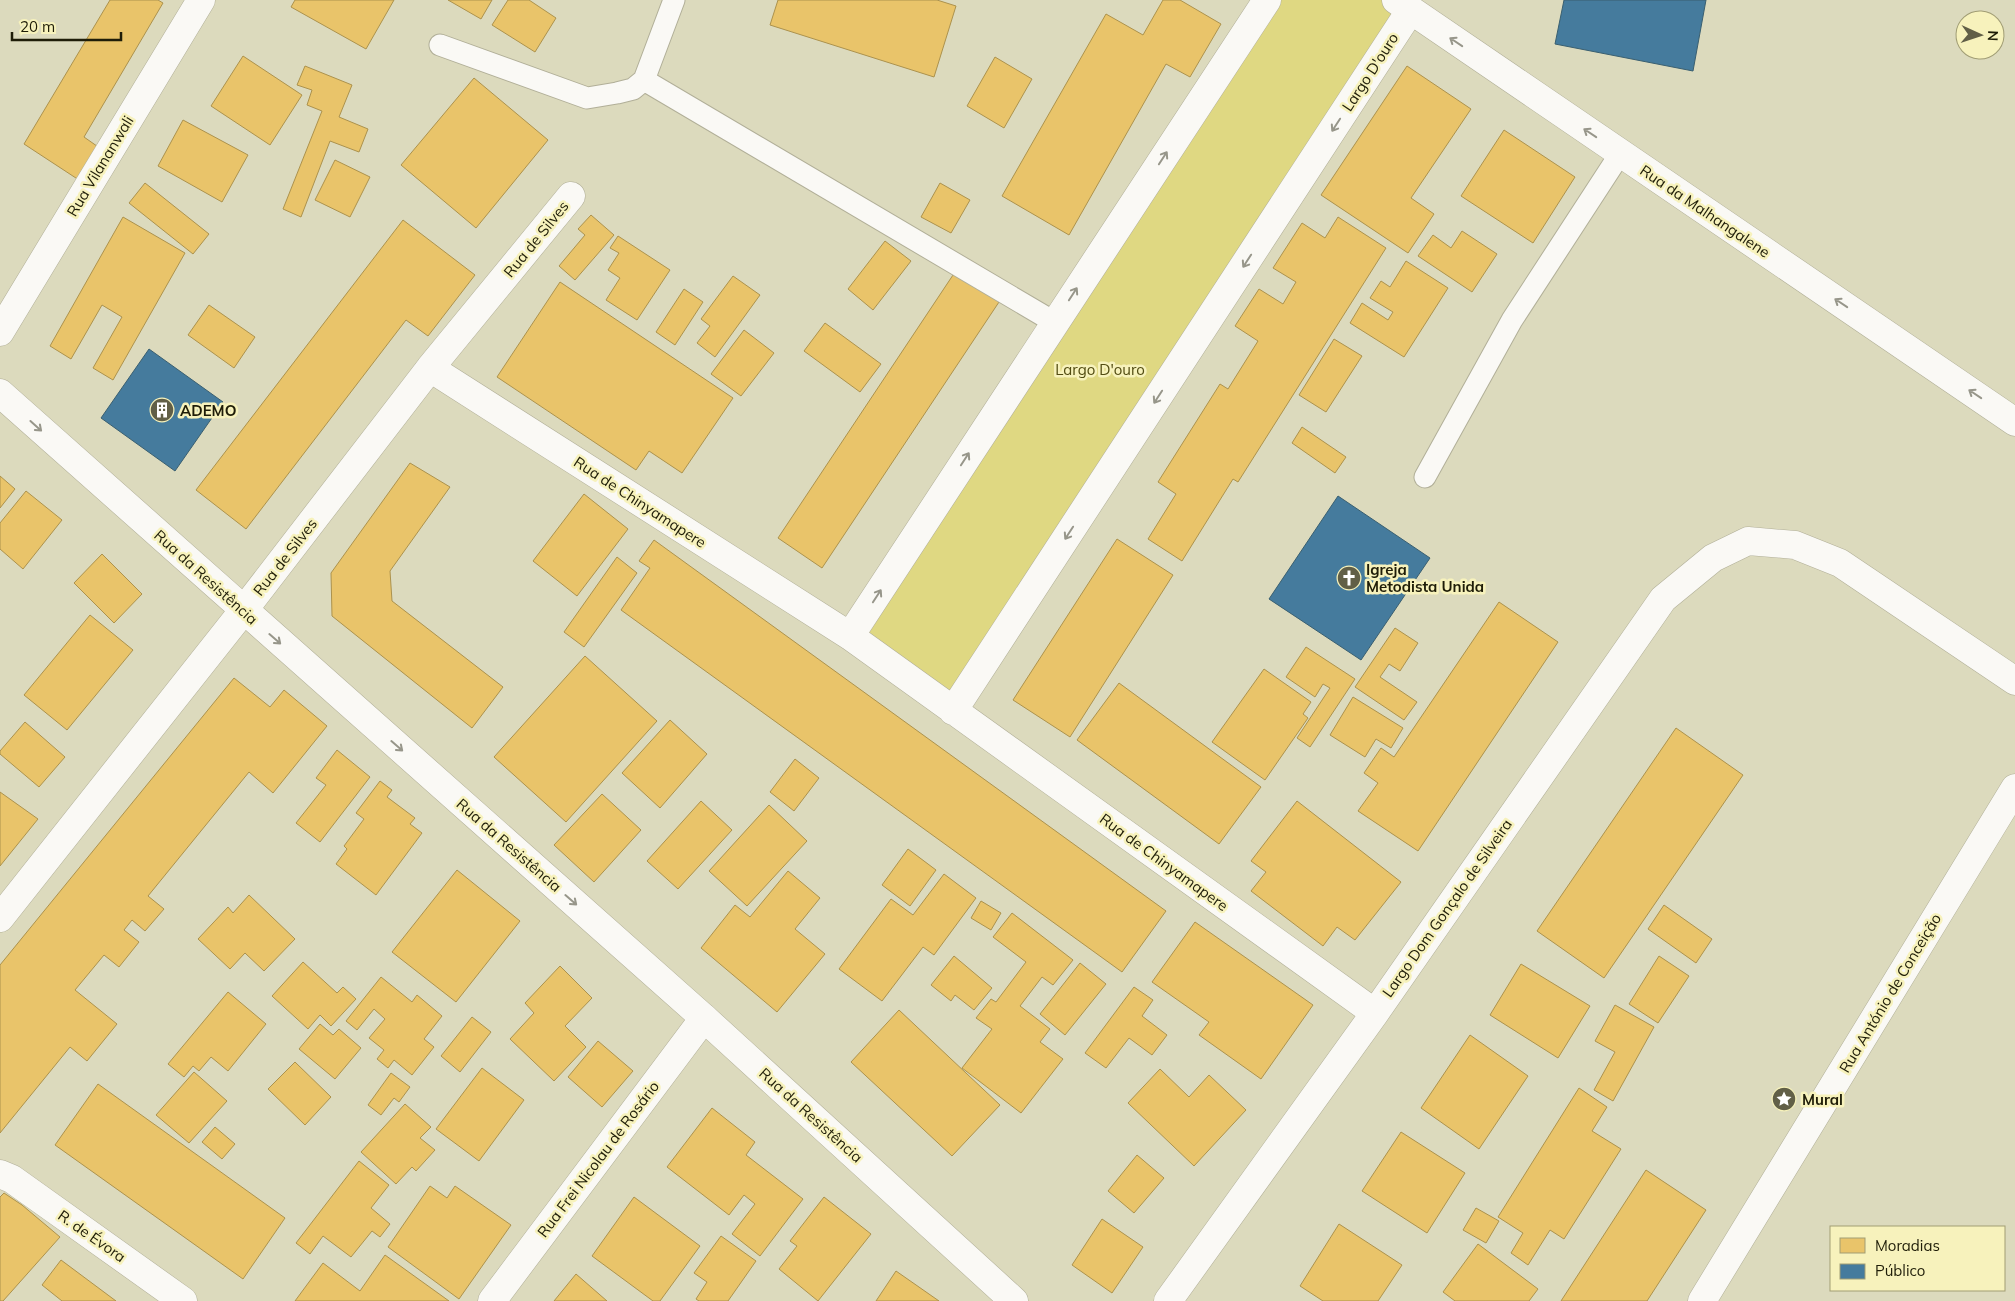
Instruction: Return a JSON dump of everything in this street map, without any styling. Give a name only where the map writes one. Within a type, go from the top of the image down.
[{"type":"street","name":"Rua Vilananwali","points":[[0,332],[201,0]]},
{"type":"street","points":[[850,636],[1054,322],[1267,0]]},
{"type":"street","name":"Rua da Malhangalene","points":[[1403,5],[2015,422]]},
{"type":"street","name":"Largo D'ouro","points":[[953,711],[1403,5]]},
{"type":"street","name":"Rua de Silves","points":[[0,918],[244,611],[430,368],[571,196]]},
{"type":"street","name":"Rua de Chinyamapere","points":[[430,368],[850,636],[1375,1012]]},
{"type":"street","name":"Rua da Resistência","points":[[0,393],[704,1018],[1014,1301]]},
{"type":"street","name":"Largo Dom Gonçalo de Silveira","points":[[1168,1301],[1375,1012],[1662,599],[1713,558],[1748,541],[1795,546],[1840,563],[2015,681]]},
{"type":"street","name":"Rua António de Conceição","points":[[1702,1301],[2015,788]]},
{"type":"street","name":"Rua Frei Nicolau de Rosário","points":[[492,1301],[704,1018]]},
{"type":"street","name":"R. de Évora","points":[[0,1174],[12,1179],[183,1301]]},
{"type":"lane","points":[[440,45],[587,98],[617,93],[633,89],[644,80],[674,0]]},
{"type":"lane","points":[[644,80],[1054,322]]},
{"type":"lane","points":[[1425,477],[1512,320],[1620,154]]},
{"type":"green space","name":"Largo D'ouro","points":[[1267,0],[1396,0],[1410,11],[953,711],[850,636]]},
{"type":"building: Moradias","points":[[110,0],[158,0],[163,3],[84,137],[104,151],[82,182],[24,144]]},
{"type":"building: Moradias","points":[[295,0],[394,0],[366,49],[291,7]]},
{"type":"building: Moradias","points":[[448,0],[492,0],[481,19]]},
{"type":"building: Moradias","points":[[508,0],[529,0],[556,18],[535,52],[492,25]]},
{"type":"building: Moradias","points":[[778,0],[937,0],[956,6],[934,77],[770,25]]},
{"type":"building: Moradias","points":[[1163,0],[1180,0],[1221,24],[1190,77],[1166,64],[1069,235],[1002,196],[1106,14],[1143,35]]},
{"type":"building: Moradias","points":[[243,56],[302,95],[270,145],[211,106]]},
{"type":"building: Moradias","points":[[995,57],[1032,79],[1004,128],[967,106]]},
{"type":"building: Moradias","points":[[305,66],[352,85],[339,117],[368,129],[359,152],[330,141],[301,217],[283,209],[322,111],[307,105],[312,90],[297,85]]},
{"type":"building: Moradias","points":[[1407,66],[1471,109],[1411,198],[1434,214],[1408,253],[1321,195]]},
{"type":"building: Moradias","points":[[474,78],[548,140],[476,228],[401,165]]},
{"type":"building: Moradias","points":[[183,120],[248,155],[222,202],[158,166]]},
{"type":"building: Moradias","points":[[1504,130],[1575,177],[1533,243],[1461,196]]},
{"type":"building: Moradias","points":[[335,160],[370,177],[350,217],[315,200]]},
{"type":"building: Moradias","points":[[145,183],[209,234],[193,254],[129,203]]},
{"type":"building: Moradias","points":[[940,183],[970,200],[951,233],[921,217]]},
{"type":"building: Moradias","points":[[591,215],[614,235],[575,280],[559,266],[585,235],[578,229]]},
{"type":"building: Moradias","points":[[123,217],[185,253],[113,380],[93,368],[122,317],[102,305],[71,359],[50,346]]},
{"type":"building: Moradias","points":[[1338,217],[1386,248],[1238,482],[1233,479],[1182,561],[1148,539],[1176,494],[1158,482],[1220,384],[1228,389],[1258,341],[1235,326],[1259,289],[1283,304],[1296,282],[1273,268],[1302,223],[1325,238]]},
{"type":"building: Moradias","points":[[403,220],[475,275],[428,336],[406,320],[246,529],[196,490]]},
{"type":"building: Moradias","points":[[1462,231],[1497,254],[1472,292],[1418,256],[1433,235],[1451,248]]},
{"type":"building: Moradias","points":[[618,236],[670,270],[637,320],[606,300],[620,278],[608,270],[619,253],[610,248]]},
{"type":"building: Moradias","points":[[885,241],[911,261],[873,310],[848,289]]},
{"type":"building: Moradias","points":[[1406,261],[1448,288],[1404,357],[1350,323],[1362,303],[1388,320],[1393,312],[1370,298],[1381,281],[1390,287]]},
{"type":"building: Moradias","points":[[957,269],[1001,299],[822,568],[778,538]]},
{"type":"building: Moradias","points":[[733,276],[760,295],[715,357],[697,343],[710,326],[701,319]]},
{"type":"building: Moradias","points":[[560,282],[733,398],[682,473],[649,451],[636,470],[497,377]]},
{"type":"building: Moradias","points":[[684,289],[703,302],[675,345],[656,332]]},
{"type":"building: Moradias","points":[[209,305],[255,337],[234,368],[188,335]]},
{"type":"building: Moradias","points":[[825,323],[881,364],[860,392],[804,351]]},
{"type":"building: Moradias","points":[[744,330],[774,353],[741,396],[711,374]]},
{"type":"building: Moradias","points":[[1334,339],[1362,356],[1326,412],[1299,395]]},
{"type":"building: Moradias","points":[[1302,427],[1346,457],[1335,473],[1292,443]]},
{"type":"building: Moradias","points":[[410,463],[450,487],[390,571],[392,601],[503,687],[472,728],[332,616],[331,573]]},
{"type":"building: Moradias","points":[[0,476],[15,489],[0,508]]},
{"type":"building: Moradias","points":[[26,491],[62,520],[23,569],[0,549],[0,523]]},
{"type":"building: Moradias","points":[[584,494],[628,529],[577,596],[533,561]]},
{"type":"building: Moradias","points":[[1117,539],[1173,575],[1070,737],[1013,700]]},
{"type":"building: Moradias","points":[[654,540],[1166,911],[1122,972],[621,610],[650,568],[639,561]]},
{"type":"building: Moradias","points":[[102,554],[142,594],[114,623],[74,583]]},
{"type":"building: Moradias","points":[[617,557],[637,573],[584,647],[564,632]]},
{"type":"building: Moradias","points":[[1499,602],[1558,642],[1418,851],[1358,811],[1378,783],[1364,773],[1381,748],[1394,757]]},
{"type":"building: Moradias","points":[[90,615],[133,650],[67,730],[24,695]]},
{"type":"building: Moradias","points":[[1395,628],[1418,643],[1400,671],[1389,664],[1380,677],[1417,702],[1404,720],[1355,687]]},
{"type":"building: Moradias","points":[[1306,647],[1355,679],[1310,747],[1297,738],[1330,688],[1323,684],[1315,697],[1286,677]]},
{"type":"building: Moradias","points":[[585,656],[657,721],[566,822],[494,757]]},
{"type":"building: Moradias","points":[[1264,669],[1311,702],[1303,714],[1308,718],[1265,780],[1212,742]]},
{"type":"building: Moradias","points":[[234,678],[270,707],[284,690],[327,726],[273,793],[249,772],[148,896],[164,909],[145,931],[132,920],[124,930],[139,942],[119,967],[104,955],[75,990],[117,1024],[87,1061],[70,1047],[0,1133],[0,965]]},
{"type":"building: Moradias","points":[[1119,683],[1261,787],[1219,844],[1077,740]]},
{"type":"building: Moradias","points":[[1353,697],[1403,728],[1391,748],[1376,739],[1365,757],[1330,735]]},
{"type":"building: Moradias","points":[[670,720],[707,754],[660,808],[622,773]]},
{"type":"building: Moradias","points":[[25,722],[65,757],[39,787],[0,754],[0,751]]},
{"type":"building: Moradias","points":[[1676,728],[1743,775],[1604,978],[1537,931]]},
{"type":"building: Moradias","points":[[337,750],[370,777],[320,842],[296,823],[326,785],[316,778]]},
{"type":"building: Moradias","points":[[795,759],[819,778],[794,811],[770,792]]},
{"type":"building: Moradias","points":[[380,781],[392,790],[387,797],[415,818],[410,824],[422,833],[376,895],[336,864],[347,849],[344,846],[364,819],[356,813]]},
{"type":"building: Moradias","points":[[0,792],[38,819],[0,866]]},
{"type":"building: Moradias","points":[[602,794],[641,830],[594,882],[554,845]]},
{"type":"building: Moradias","points":[[701,801],[732,830],[678,889],[647,861]]},
{"type":"building: Moradias","points":[[1297,801],[1401,882],[1355,940],[1337,927],[1323,946],[1251,891],[1266,872],[1251,861]]},
{"type":"building: Moradias","points":[[769,805],[807,841],[747,906],[709,871]]},
{"type":"building: Moradias","points":[[908,849],[936,870],[910,906],[882,885]]},
{"type":"building: Moradias","points":[[457,870],[520,921],[456,1002],[392,952]]},
{"type":"building: Moradias","points":[[788,871],[820,898],[795,929],[825,954],[777,1012],[701,948],[735,905],[750,917]]},
{"type":"building: Moradias","points":[[944,874],[976,898],[934,955],[923,947],[882,1001],[839,969],[891,899],[913,915]]},
{"type":"building: Moradias","points":[[249,895],[295,939],[264,971],[245,953],[230,969],[198,939],[228,907],[233,913]]},
{"type":"building: Moradias","points":[[981,901],[1001,913],[991,930],[971,918]]},
{"type":"building: Moradias","points":[[1664,905],[1712,939],[1696,963],[1648,929]]},
{"type":"building: Moradias","points":[[1012,913],[1073,960],[1053,985],[1042,977],[1020,1006],[1050,1029],[1040,1042],[1063,1059],[1021,1113],[962,1068],[992,1029],[976,1018],[991,999],[996,1002],[1026,962],[993,937]]},
{"type":"building: Moradias","points":[[1195,922],[1313,1005],[1261,1079],[1199,1035],[1209,1022],[1152,982]]},
{"type":"building: Moradias","points":[[954,956],[992,988],[974,1010],[955,995],[951,1001],[931,985]]},
{"type":"building: Moradias","points":[[1659,956],[1689,976],[1658,1023],[1629,1004]]},
{"type":"building: Moradias","points":[[303,962],[337,993],[343,987],[356,999],[331,1026],[320,1015],[308,1029],[272,996]]},
{"type":"building: Moradias","points":[[1080,963],[1106,984],[1065,1035],[1040,1014]]},
{"type":"building: Moradias","points":[[1521,964],[1590,1006],[1558,1058],[1490,1015]]},
{"type":"building: Moradias","points":[[560,966],[592,998],[565,1026],[586,1047],[554,1081],[510,1039],[534,1013],[525,1003]]},
{"type":"building: Moradias","points":[[381,977],[412,1002],[417,995],[442,1016],[424,1039],[434,1047],[412,1075],[394,1060],[388,1068],[377,1059],[384,1050],[369,1038],[385,1019],[374,1009],[357,1030],[346,1021]]},
{"type":"building: Moradias","points":[[1134,987],[1153,1000],[1142,1016],[1167,1035],[1152,1055],[1129,1038],[1106,1068],[1085,1053]]},
{"type":"building: Moradias","points":[[228,992],[266,1024],[228,1071],[211,1057],[199,1071],[193,1066],[184,1077],[168,1064]]},
{"type":"building: Moradias","points":[[1615,1005],[1654,1027],[1613,1101],[1594,1090],[1615,1052],[1595,1041]]},
{"type":"building: Moradias","points":[[899,1010],[1000,1105],[952,1156],[851,1062]]},
{"type":"building: Moradias","points":[[472,1017],[491,1032],[460,1072],[441,1056]]},
{"type":"building: Moradias","points":[[320,1024],[333,1035],[339,1029],[361,1048],[335,1079],[299,1049]]},
{"type":"building: Moradias","points":[[1470,1035],[1528,1076],[1479,1149],[1421,1108]]},
{"type":"building: Moradias","points":[[598,1041],[633,1071],[602,1107],[568,1077]]},
{"type":"building: Moradias","points":[[295,1062],[331,1097],[305,1125],[268,1089]]},
{"type":"building: Moradias","points":[[482,1068],[524,1100],[479,1161],[436,1129]]},
{"type":"building: Moradias","points":[[1160,1069],[1189,1097],[1209,1075],[1246,1110],[1194,1166],[1128,1103]]},
{"type":"building: Moradias","points":[[194,1072],[227,1101],[189,1143],[156,1115]]},
{"type":"building: Moradias","points":[[391,1073],[410,1087],[399,1102],[394,1098],[381,1115],[368,1105]]},
{"type":"building: Moradias","points":[[98,1084],[285,1218],[243,1279],[55,1145]]},
{"type":"building: Moradias","points":[[1579,1088],[1607,1107],[1592,1131],[1621,1149],[1564,1239],[1550,1230],[1528,1265],[1511,1253],[1523,1233],[1498,1217]]},
{"type":"building: Moradias","points":[[405,1104],[431,1127],[420,1138],[435,1150],[416,1171],[412,1167],[396,1184],[361,1152]]},
{"type":"building: Moradias","points":[[712,1108],[755,1142],[746,1155],[803,1199],[760,1256],[732,1234],[755,1204],[744,1195],[729,1215],[667,1167]]},
{"type":"building: Moradias","points":[[215,1127],[235,1144],[222,1159],[202,1142]]},
{"type":"building: Moradias","points":[[1401,1132],[1465,1173],[1427,1233],[1362,1191]]},
{"type":"building: Moradias","points":[[1137,1155],[1164,1178],[1134,1213],[1108,1191]]},
{"type":"building: Moradias","points":[[359,1161],[389,1185],[371,1208],[390,1224],[380,1237],[372,1231],[351,1257],[323,1236],[310,1254],[296,1243]]},
{"type":"building: Moradias","points":[[1646,1170],[1706,1210],[1647,1301],[1561,1301]]},
{"type":"building: Moradias","points":[[430,1186],[447,1198],[455,1186],[511,1225],[459,1299],[388,1247]]},
{"type":"building: Moradias","points":[[4,1193],[22,1205],[60,1237],[3,1301],[0,1301],[0,1197]]},
{"type":"building: Moradias","points":[[634,1197],[700,1246],[660,1301],[653,1301],[592,1256]]},
{"type":"building: Moradias","points":[[824,1197],[871,1234],[818,1301],[779,1269],[797,1246],[790,1241]]},
{"type":"building: Moradias","points":[[1476,1208],[1499,1221],[1486,1243],[1463,1230]]},
{"type":"building: Moradias","points":[[1102,1219],[1143,1247],[1112,1293],[1072,1265]]},
{"type":"building: Moradias","points":[[1339,1224],[1402,1265],[1378,1301],[1323,1301],[1300,1286]]},
{"type":"building: Moradias","points":[[721,1236],[756,1261],[728,1301],[699,1301],[696,1299],[707,1282],[694,1273]]},
{"type":"building: Moradias","points":[[1478,1244],[1538,1289],[1529,1301],[1455,1301],[1443,1292]]},
{"type":"building: Moradias","points":[[385,1255],[449,1301],[295,1301],[323,1263],[360,1291]]},
{"type":"building: Moradias","points":[[61,1260],[116,1301],[62,1301],[42,1285]]},
{"type":"building: Moradias","points":[[896,1271],[939,1301],[876,1301]]},
{"type":"building: Moradias","points":[[576,1274],[607,1301],[554,1301]]},
{"type":"building: Público","points":[[1564,0],[1706,0],[1693,71],[1555,44]]},
{"type":"building: Público","name":"ADEMO","points":[[149,349],[223,402],[175,471],[101,418]]},
{"type":"building: Público","name":"Igreja Metodista Unida","points":[[1338,496],[1430,558],[1361,660],[1269,599]]},
{"type":"place","name":"ADEMO","points":[[162,410]]},
{"type":"place","name":"Igreja Metodista Unida","points":[[1349,578]]},
{"type":"place","name":"Mural","points":[[1784,1099]]}]
